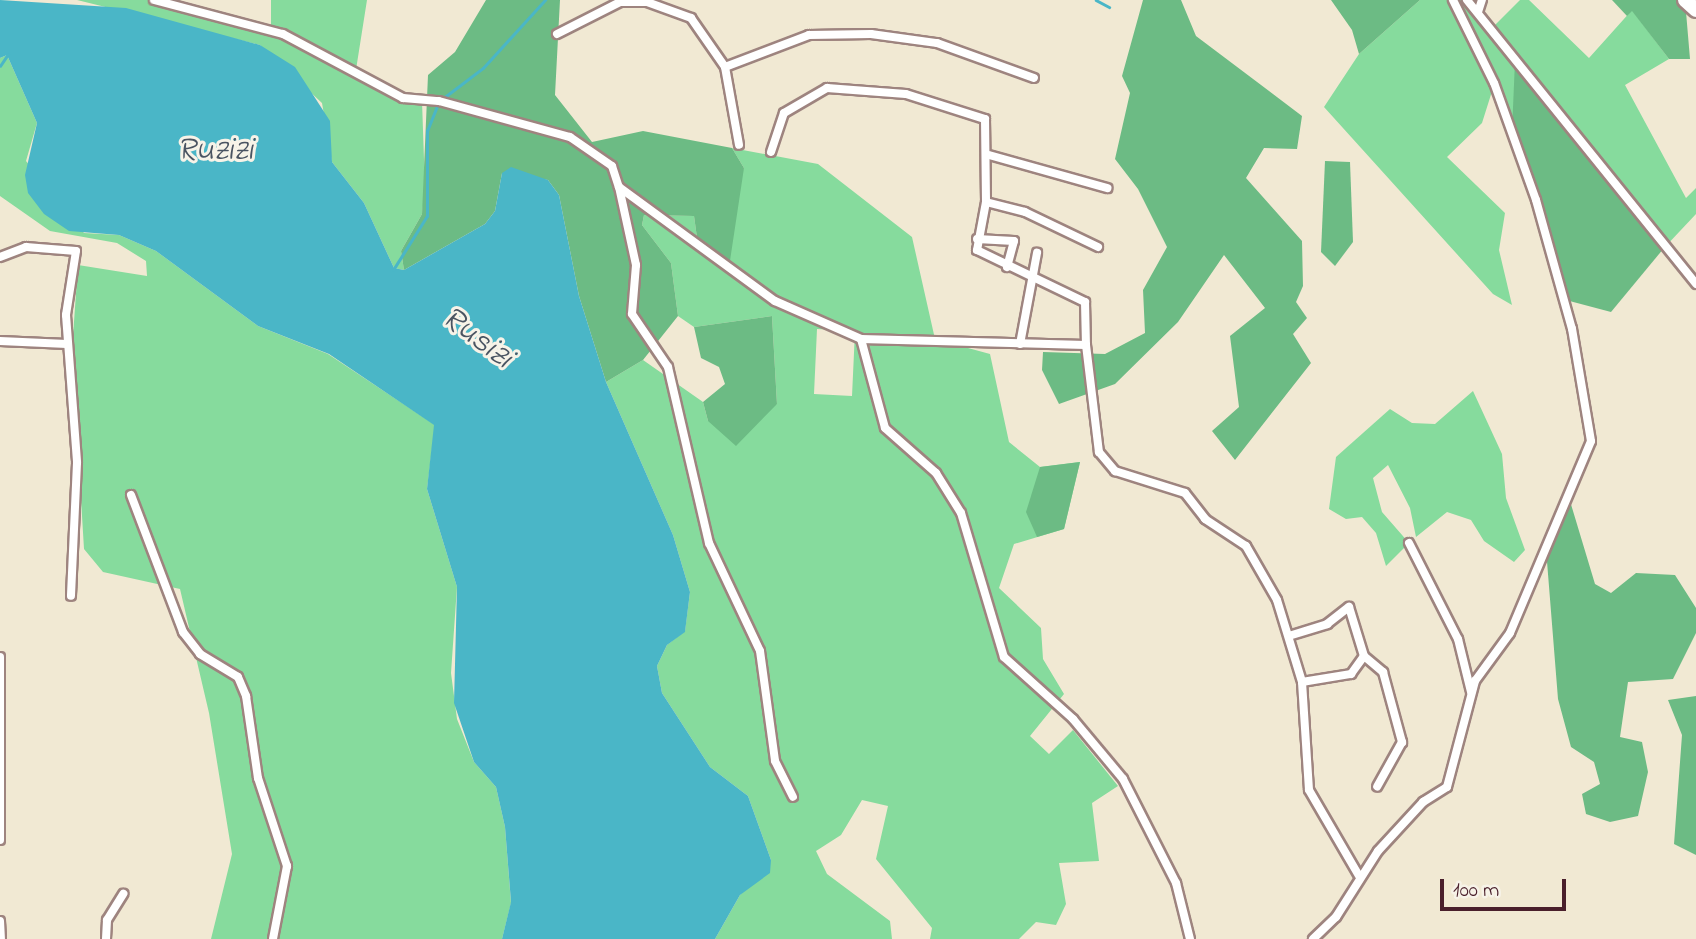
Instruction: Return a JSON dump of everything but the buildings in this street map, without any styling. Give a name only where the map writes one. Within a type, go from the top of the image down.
[{"type":"highway","points":[[1685,0],[1696,10]]},
{"type":"street","points":[[154,0],[283,34],[403,98],[439,102],[570,137],[612,166],[620,187],[636,265],[632,314],[668,367],[709,543],[760,651],[775,761],[793,797]]},
{"type":"street","points":[[1312,939],[1336,918],[1359,876],[1423,802],[1447,787],[1471,695],[1481,670],[1510,633],[1588,454],[1591,429],[1536,200],[1494,83],[1453,0]]},
{"type":"street","points":[[1467,0],[1587,157],[1696,284]]},
{"type":"street","points":[[1478,12],[1482,0]]},
{"type":"street","points":[[556,34],[609,5],[647,2],[691,18],[725,67],[739,145]]},
{"type":"street","points":[[725,67],[809,35],[871,34],[937,43],[1034,78]]},
{"type":"street","points":[[771,152],[785,113],[817,92],[843,88],[906,94],[976,114],[988,123],[986,202],[977,239],[980,255],[1087,305],[1087,345],[1099,452],[1115,471],[1178,489],[1205,519],[1246,546],[1292,635],[1302,682],[1309,790],[1359,876]]},
{"type":"street","points":[[989,155],[1107,188]]},
{"type":"street","points":[[620,187],[775,301],[861,339],[1087,345]]},
{"type":"street","points":[[986,202],[1025,212],[1098,247]]},
{"type":"street","points":[[977,239],[1014,241],[1007,267]]},
{"type":"street","points":[[0,257],[26,247],[76,251],[66,344],[77,463],[71,596]]},
{"type":"street","points":[[1020,344],[1030,277],[1037,253]]},
{"type":"street","points":[[861,339],[885,428],[936,473],[961,513],[1004,657],[1073,719],[1123,779],[1176,883],[1190,939]]},
{"type":"street","points":[[0,341],[66,344]]},
{"type":"street","points":[[131,495],[183,632],[200,654],[238,677],[246,696],[258,778],[286,866],[273,939]]},
{"type":"street","points":[[1409,543],[1458,639],[1471,695]]},
{"type":"street","points":[[1292,635],[1326,624],[1349,607],[1364,656],[1383,672],[1402,742],[1377,788]]},
{"type":"street","points":[[1302,682],[1350,674],[1364,656]]},
{"type":"street","points":[[0,657],[0,840]]},
{"type":"street","points":[[106,939],[107,920],[123,894]]},
{"type":"street","points":[[0,922],[1,939]]},
{"type":"green space","points":[[77,0],[154,0],[271,29],[271,0],[367,0],[355,76],[422,101],[425,189],[422,214],[401,251],[404,270],[394,268],[364,203],[332,162],[322,103],[260,45]]},
{"type":"green space","points":[[486,0],[560,0],[555,95],[592,142],[643,131],[732,148],[744,168],[728,274],[698,245],[694,216],[644,215],[642,225],[671,263],[678,316],[643,360],[606,382],[579,296],[559,195],[548,180],[502,173],[495,211],[485,224],[404,270],[401,251],[422,214],[428,75],[455,52]]},
{"type":"green space","points":[[1143,0],[1181,0],[1196,36],[1302,116],[1297,149],[1264,148],[1246,178],[1302,241],[1303,286],[1296,302],[1307,318],[1293,334],[1311,363],[1235,460],[1212,431],[1239,407],[1230,336],[1265,308],[1224,255],[1178,322],[1115,384],[1059,404],[1042,370],[1043,352],[1105,354],[1145,333],[1143,290],[1167,247],[1138,189],[1115,159],[1130,93],[1122,76]]},
{"type":"green space","points":[[1331,0],[1420,0],[1359,54],[1352,30]]},
{"type":"green space","points":[[1420,0],[1467,0],[1491,29],[1520,0],[1529,0],[1589,58],[1632,10],[1669,59],[1625,85],[1686,198],[1696,188],[1696,214],[1664,248],[1538,94],[1512,131],[1494,85],[1482,123],[1447,157],[1505,213],[1499,250],[1512,305],[1493,294],[1324,107],[1359,54]]},
{"type":"green space","points":[[1612,0],[1685,0],[1690,59],[1669,59],[1632,11],[1627,16]]},
{"type":"green space","points":[[7,55],[37,123],[26,161],[84,233],[119,235],[156,251],[258,326],[328,354],[435,425],[427,489],[457,587],[451,673],[457,719],[474,762],[496,787],[505,827],[511,903],[502,939],[211,939],[232,854],[209,713],[180,589],[103,572],[84,549],[72,350],[78,265],[147,276],[146,261],[117,243],[50,231],[0,196],[0,58]]},
{"type":"green space","points":[[1515,61],[1664,248],[1611,312],[1562,299],[1512,131]]},
{"type":"green space","points":[[732,148],[818,164],[912,237],[935,339],[990,354],[1009,442],[1040,467],[1080,462],[1064,529],[1014,544],[999,588],[1041,628],[1043,659],[1064,694],[1030,736],[1049,754],[1073,730],[1118,786],[1092,803],[1099,861],[1059,863],[1066,904],[1056,925],[1036,922],[1019,939],[930,939],[932,928],[876,859],[888,806],[862,800],[841,835],[816,851],[827,874],[890,921],[892,939],[715,939],[740,895],[771,860],[748,796],[710,767],[662,693],[657,666],[667,645],[685,631],[690,592],[673,535],[606,382],[643,360],[703,402],[708,421],[777,404],[772,316],[694,327],[678,316],[671,263],[642,225],[644,215],[694,216],[698,245],[744,168]],"holes":[[[817,329],[855,331],[852,396],[814,394]]]},
{"type":"green space","points":[[1325,161],[1350,162],[1353,242],[1335,266],[1321,252]]},
{"type":"green space","points":[[772,316],[777,404],[736,446],[708,421],[703,402],[725,384],[719,367],[701,358],[694,327]]},
{"type":"green space","points":[[1473,391],[1502,454],[1506,498],[1525,550],[1514,562],[1484,541],[1471,520],[1447,512],[1416,537],[1410,508],[1388,465],[1373,478],[1382,512],[1409,543],[1386,566],[1376,533],[1362,517],[1346,519],[1329,509],[1336,457],[1390,409],[1412,423],[1435,424]]},
{"type":"green space","points":[[1080,462],[1064,529],[1037,537],[1026,512],[1040,467]]},
{"type":"green space","points":[[1570,501],[1595,584],[1611,593],[1636,573],[1675,575],[1696,608],[1696,633],[1673,679],[1628,682],[1620,737],[1642,742],[1648,772],[1638,816],[1610,822],[1586,814],[1582,794],[1600,784],[1594,762],[1571,747],[1558,699],[1546,549]]},
{"type":"green space","points":[[1696,696],[1696,855],[1674,844],[1682,735],[1668,700]]},
{"type":"water","name":"Ruzizi","points":[[0,0],[126,8],[260,45],[295,67],[330,121],[332,162],[364,203],[394,268],[404,270],[485,224],[495,211],[502,173],[511,167],[548,180],[559,195],[579,296],[606,382],[673,535],[690,592],[685,632],[667,645],[657,666],[662,693],[710,767],[748,796],[771,860],[770,873],[740,895],[715,939],[502,939],[511,902],[505,827],[496,787],[474,762],[454,703],[457,587],[427,489],[434,425],[329,354],[258,326],[156,251],[119,235],[69,231],[44,214],[28,193],[25,175],[37,123],[7,55],[0,58]]},
{"type":"waterway","points":[[442,99],[483,68],[545,0]]},
{"type":"waterway","points":[[1096,0],[1109,7]]},
{"type":"waterway","points":[[0,66],[8,54]]},
{"type":"waterway","points":[[393,270],[427,216],[427,131],[438,104]]},
{"type":"water label","name":"Rusizi","points":[[476,339]]}]
